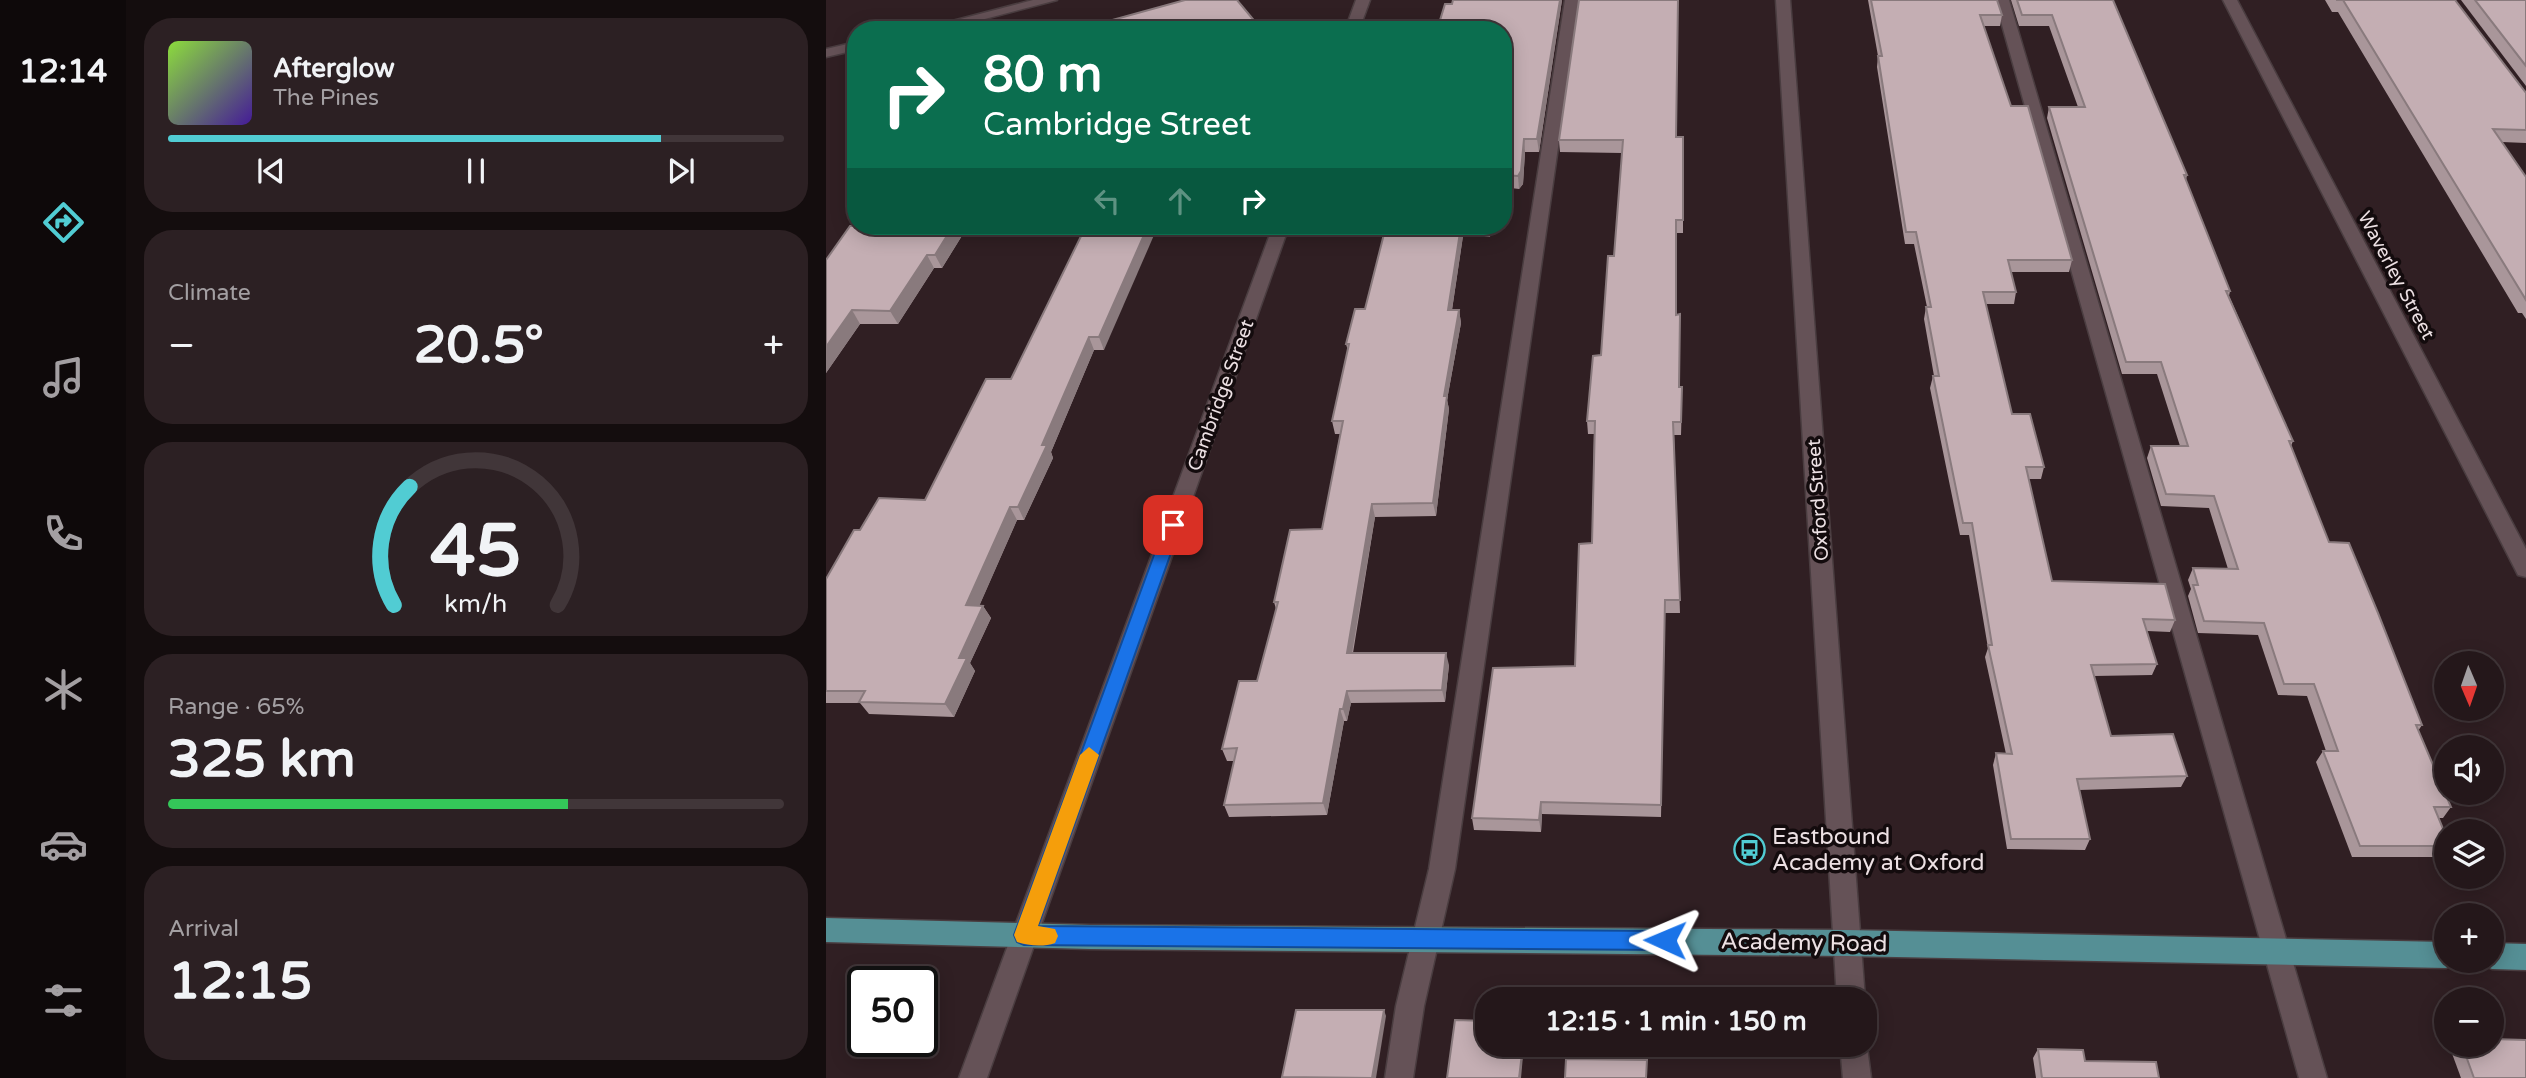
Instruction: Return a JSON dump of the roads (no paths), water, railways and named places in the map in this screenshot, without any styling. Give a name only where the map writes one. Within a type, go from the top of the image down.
[{"type":"main road","name":"Academy Road","points":[[826,930],[1024,935],[1846,943],[2434,955]]},
{"type":"main road","points":[[2504,956],[2526,957]]},
{"type":"street","points":[[962,21],[1050,0]]},
{"type":"street","points":[[1355,21],[1363,0]]},
{"type":"street","points":[[1399,1078],[1410,1006],[1442,869],[1572,0]]},
{"type":"street","name":"Oxford Street","points":[[1783,0],[1850,987]]},
{"type":"street","points":[[2002,0],[2313,1078]]},
{"type":"street","name":"Waverley Street","points":[[2230,0],[2526,569]]},
{"type":"street","points":[[826,53],[847,48]]},
{"type":"street","name":"Cambridge Street","points":[[973,1078],[1278,235]]},
{"type":"street","points":[[1855,1057],[1857,1078]]},
{"type":"place","name":"Eastbound Academy at Oxford","points":[[1749,849]]}]
